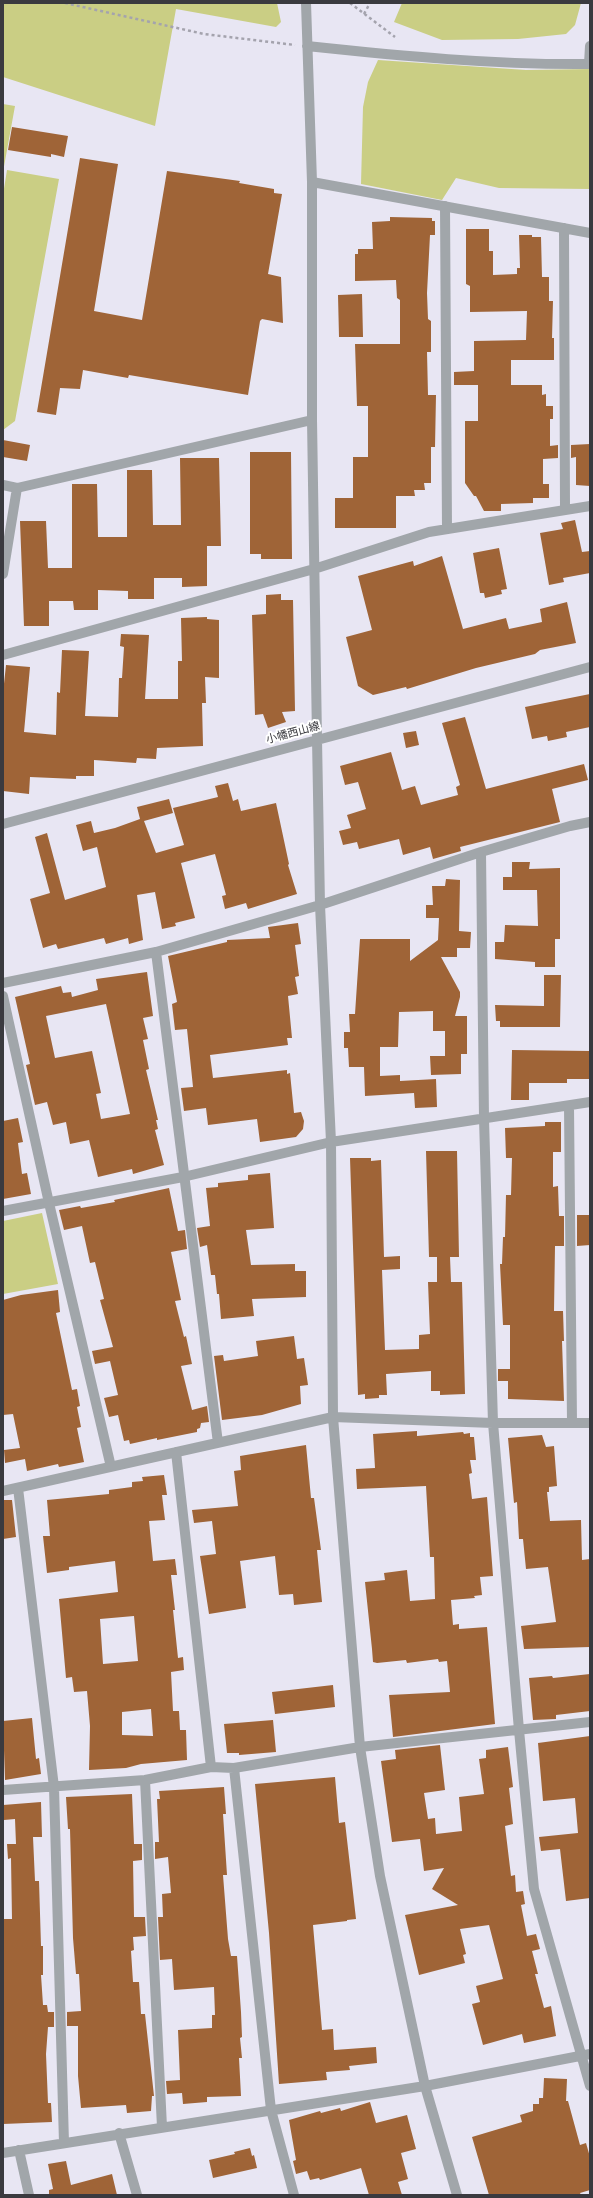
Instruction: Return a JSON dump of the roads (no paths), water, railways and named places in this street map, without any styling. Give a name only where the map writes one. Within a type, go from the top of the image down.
[{"type":"street","points":[[306,3],[312,182],[312,420],[320,905],[331,1142],[333,1417],[360,1748],[380,1876],[425,2086],[457,2195]]},
{"type":"street","points":[[307,46],[398,56],[532,64],[589,64],[590,46]]},
{"type":"street","points":[[312,182],[590,233]]},
{"type":"street","points":[[445,206],[447,529]]},
{"type":"street","points":[[564,228],[565,510]]},
{"type":"street","points":[[3,485],[17,488],[312,420]]},
{"type":"street","points":[[3,574],[17,488]]},
{"type":"street","points":[[3,655],[314,569],[429,532],[590,506]]},
{"type":"street","name":"小幡西山線","points":[[3,824],[590,666]]},
{"type":"street","points":[[3,983],[156,952],[320,905],[481,852],[570,826],[590,822]]},
{"type":"street","points":[[481,852],[484,1119],[493,1423],[519,1730],[534,1889],[586,2055],[590,2086]]},
{"type":"street","points":[[156,952],[183,1177],[218,1442]]},
{"type":"street","points":[[3,996],[49,1203],[111,1466]]},
{"type":"street","points":[[3,1212],[183,1177],[331,1142],[590,1102]]},
{"type":"street","points":[[569,1106],[572,1423]]},
{"type":"street","points":[[3,1489],[18,1488],[333,1417],[493,1423],[590,1423]]},
{"type":"street","points":[[176,1452],[211,1767]]},
{"type":"street","points":[[18,1488],[54,1787],[64,2143]]},
{"type":"street","points":[[3,1790],[145,1780],[211,1767],[234,1768],[360,1748],[590,1722]]},
{"type":"street","points":[[234,1768],[271,2110],[294,2195]]},
{"type":"street","points":[[145,1780],[162,2127]]},
{"type":"street","points":[[3,2153],[119,2133],[425,2086],[586,2055]]},
{"type":"street","points":[[119,2133],[137,2195]]},
{"type":"street","points":[[20,2150],[29,2195]]}]
